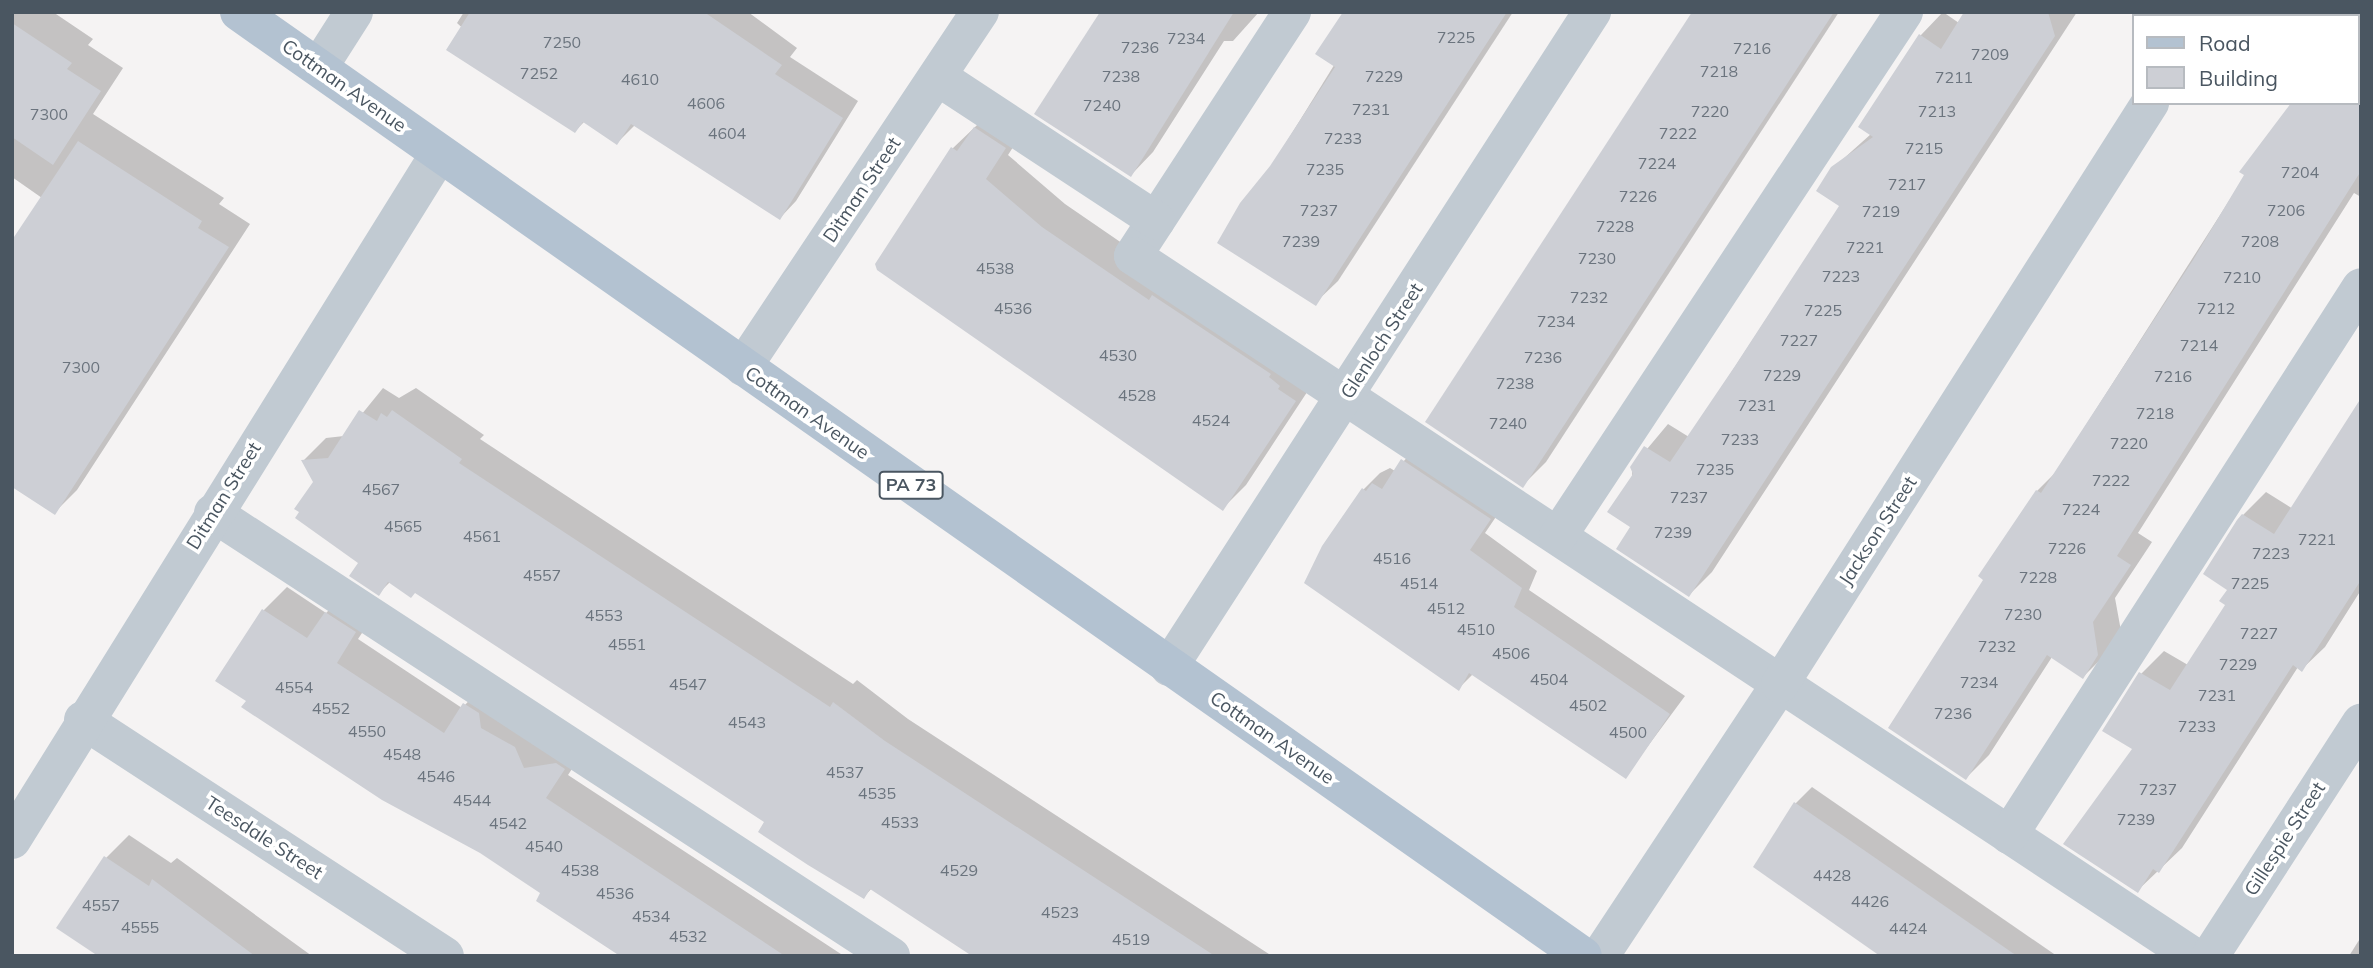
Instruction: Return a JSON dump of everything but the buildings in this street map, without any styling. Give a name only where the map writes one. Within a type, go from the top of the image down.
[{"type":"main road","name":"Cottman Avenue","points":[[239,12],[1583,956]]},
{"type":"street","points":[[319,67],[355,12]]},
{"type":"street","name":"Ditman Street","points":[[743,367],[980,12]]},
{"type":"street","points":[[1292,12],[1133,256],[2193,956]]},
{"type":"street","name":"Glenloch Street","points":[[1169,667],[1347,397],[1592,12]]},
{"type":"street","points":[[1558,536],[1904,12]]},
{"type":"street","points":[[938,77],[1156,220]]},
{"type":"street","name":"Jackson Street","points":[[1600,956],[1780,684],[2149,105]]},
{"type":"street","name":"Ditman Street","points":[[12,840],[83,720],[439,154]]},
{"type":"street","points":[[2009,835],[2361,287]]},
{"type":"street","points":[[213,513],[891,956]]},
{"type":"street","name":"Teesdale Street","points":[[83,720],[445,956]]},
{"type":"street","name":"Gillespie Street","points":[[2210,956],[2361,723]]}]
